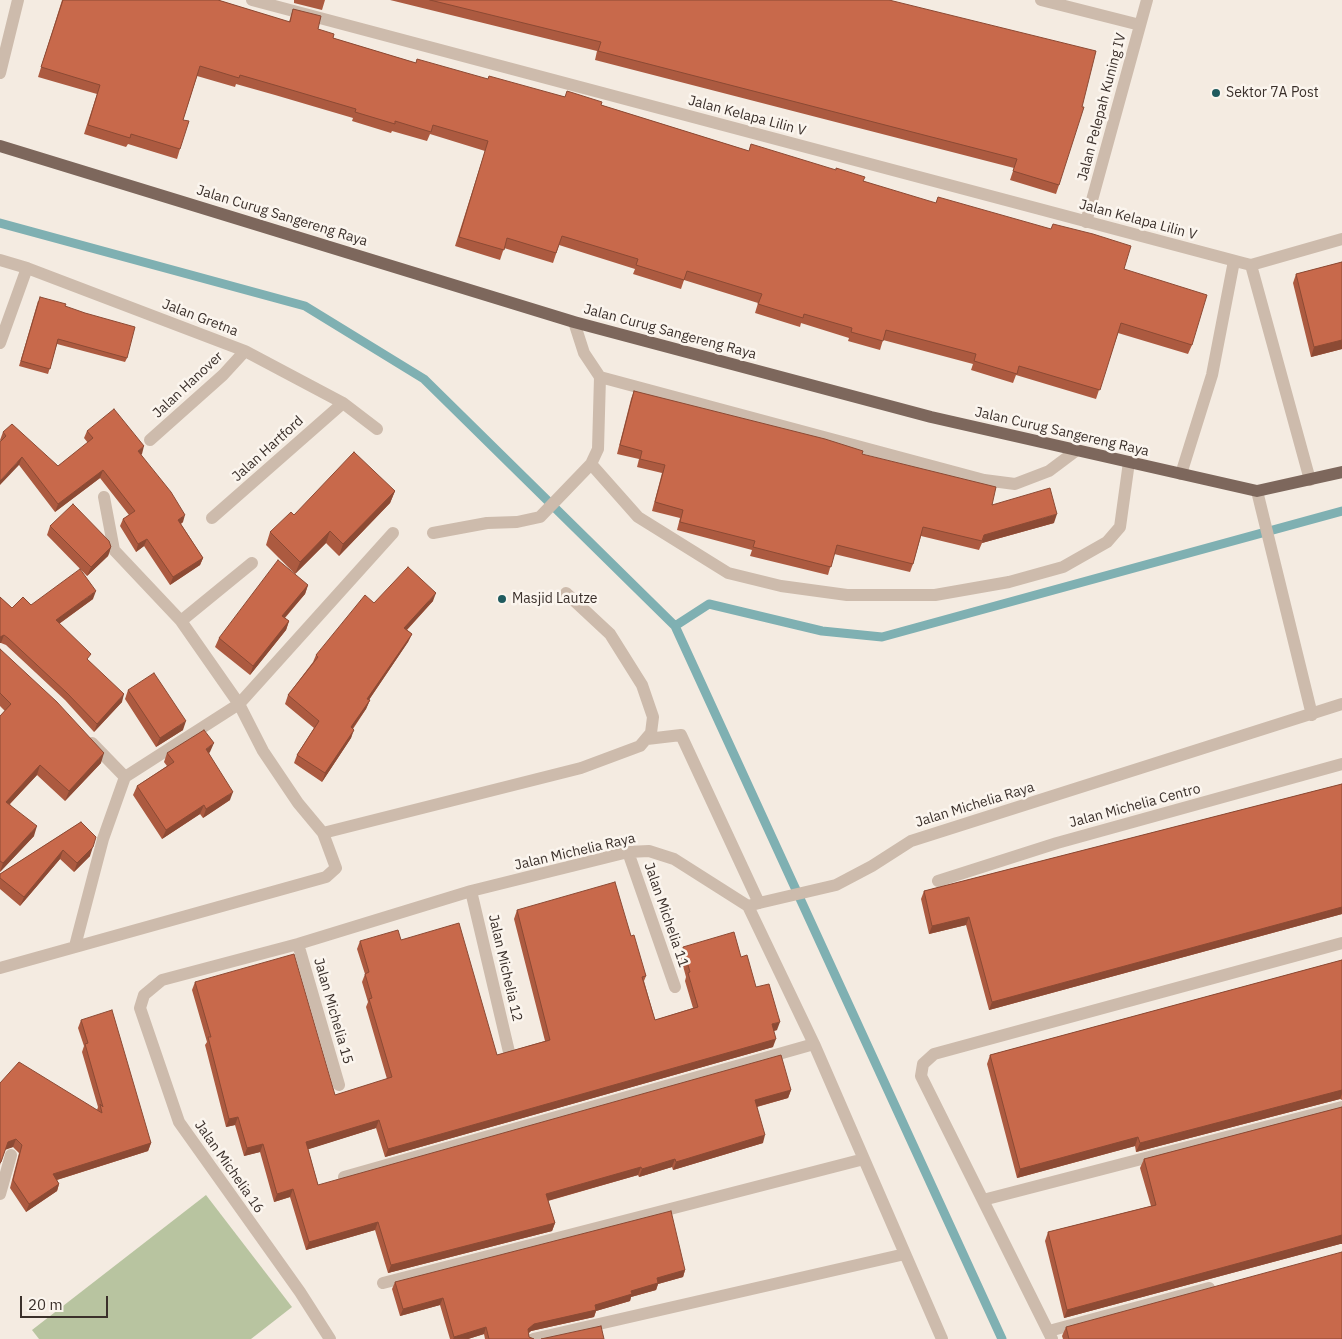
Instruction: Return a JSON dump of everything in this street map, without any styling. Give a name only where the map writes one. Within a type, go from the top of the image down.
[{"type":"main road","name":"Jalan Curug Sangereng Raya","points":[[0,146],[574,322],[931,417],[1257,491],[1342,472]]},
{"type":"street","points":[[0,73],[18,0]]},
{"type":"street","name":"Jalan Kelapa Lilin V","points":[[252,0],[1251,265]]},
{"type":"street","points":[[1041,0],[1140,25]]},
{"type":"street","name":"Jalan Pelepah Kuning IV","points":[[1086,222],[1147,0]]},
{"type":"street","points":[[1310,480],[1251,265],[1342,239]]},
{"type":"street","name":"Jalan Gretna","points":[[0,260],[27,268],[245,351],[343,403],[377,429]]},
{"type":"street","points":[[1181,474],[1212,375],[1234,261]]},
{"type":"street","points":[[0,343],[27,268]]},
{"type":"street","points":[[433,533],[488,523],[517,522],[540,517],[591,464],[598,449],[600,377],[584,353],[574,322]]},
{"type":"street","name":"Jalan Hanover","points":[[150,440],[223,375],[245,351]]},
{"type":"street","points":[[600,377],[992,481],[1015,484],[1049,471],[1077,450]]},
{"type":"street","name":"Jalan Hartford","points":[[212,518],[343,403]]},
{"type":"street","points":[[591,464],[638,517],[728,573],[781,586],[847,596],[936,595],[1009,582],[1063,567],[1107,542],[1120,527],[1129,462]]},
{"type":"street","points":[[1257,491],[1312,715]]},
{"type":"street","points":[[0,968],[326,877],[336,868],[323,834],[298,804],[263,751],[239,704],[181,621],[114,550],[104,496]]},
{"type":"street","points":[[75,946],[101,849],[125,778],[239,704],[393,533]]},
{"type":"street","points":[[181,621],[252,563]]},
{"type":"street","points":[[323,834],[581,768],[640,746],[651,733],[653,717],[642,685],[610,634],[566,593]]},
{"type":"street","name":"Jalan Michelia Raya","points":[[144,995],[162,980],[298,944],[471,891],[628,852],[650,851],[674,859],[759,903],[836,885],[857,875],[911,841],[1342,704]]},
{"type":"street","points":[[647,739],[681,735],[759,903],[814,1044],[942,1339]]},
{"type":"street","points":[[85,736],[125,778]]},
{"type":"street","name":"Jalan Michelia Centro","points":[[938,881],[1057,843],[1342,764]]},
{"type":"street","name":"Jalan Michelia 11","points":[[628,852],[675,987]]},
{"type":"street","name":"Jalan Michelia 12","points":[[471,891],[509,1052]]},
{"type":"street","points":[[1219,1286],[1050,1335],[921,1076],[923,1064],[934,1054],[1342,943]]},
{"type":"street","name":"Jalan Michelia 15","points":[[298,944],[339,1085]]},
{"type":"street","name":"Jalan Michelia 16","points":[[144,995],[140,1008],[179,1122],[300,1292],[330,1339]]},
{"type":"street","points":[[344,1177],[814,1044]]},
{"type":"street","points":[[983,1200],[1342,1107]]},
{"type":"street","points":[[0,1194],[11,1156]]},
{"type":"street","points":[[383,1283],[864,1159]]},
{"type":"street","points":[[533,1339],[905,1254]]},
{"type":"green space","points":[[206,1195],[292,1307],[251,1339],[39,1339],[32,1330]]},
{"type":"building","points":[[63,0],[218,0],[290,22],[293,9],[321,16],[318,29],[334,34],[333,38],[416,63],[417,59],[488,79],[489,76],[565,97],[567,91],[602,102],[601,105],[749,151],[751,144],[865,177],[863,181],[936,203],[938,197],[1051,229],[1053,224],[1093,234],[1131,246],[1124,269],[1207,295],[1192,345],[1121,323],[1100,390],[1019,366],[1017,374],[974,361],[976,354],[886,330],[883,341],[851,332],[852,328],[804,314],[803,318],[758,304],[762,294],[687,271],[684,280],[636,265],[638,259],[562,236],[556,253],[507,238],[504,250],[459,237],[488,141],[433,125],[431,132],[395,121],[395,124],[355,112],[356,109],[240,75],[239,78],[200,66],[183,120],[189,121],[180,149],[131,134],[130,138],[88,125],[100,85],[41,67]]},
{"type":"building","points":[[430,0],[889,0],[1096,51],[1082,107],[1084,107],[1059,185],[1013,171],[1017,159],[598,51],[601,42]]},
{"type":"building","points":[[1342,262],[1342,340],[1314,347],[1296,274]]},
{"type":"building","points":[[40,297],[66,304],[65,306],[85,313],[135,327],[127,358],[58,339],[50,369],[21,361]]},
{"type":"building","points":[[634,391],[825,439],[863,451],[862,454],[996,487],[992,505],[1050,488],[1057,514],[984,535],[982,541],[923,527],[913,564],[837,545],[831,567],[753,547],[755,541],[680,522],[683,510],[655,502],[665,465],[640,459],[642,451],[620,445]]},
{"type":"building","points":[[114,409],[144,446],[138,451],[171,492],[185,515],[178,520],[203,558],[173,577],[147,539],[138,544],[123,519],[135,511],[103,470],[58,504],[22,457],[0,481],[0,441],[6,436],[3,432],[12,424],[58,466],[93,438],[87,431]]},
{"type":"building","points":[[354,452],[395,491],[343,544],[330,531],[300,562],[270,532],[291,512],[294,515]]},
{"type":"building","points":[[73,504],[109,541],[111,547],[91,567],[50,526]]},
{"type":"building","points":[[278,560],[308,585],[282,616],[289,621],[253,666],[219,638]]},
{"type":"building","points":[[408,567],[436,593],[404,628],[412,634],[367,699],[370,700],[351,727],[354,730],[325,773],[297,755],[319,721],[288,695],[318,657],[316,655],[365,595],[374,603]]},
{"type":"building","points":[[80,569],[96,591],[56,620],[91,654],[87,659],[124,694],[97,724],[8,638],[4,635],[0,637],[0,597],[12,608],[23,597],[31,605]]},
{"type":"building","points":[[0,649],[57,702],[104,753],[69,791],[40,765],[6,802],[37,826],[3,863],[0,861],[0,716],[11,704],[0,693]]},
{"type":"building","points":[[154,673],[186,721],[160,738],[128,690]]},
{"type":"building","points":[[204,730],[214,743],[206,749],[233,792],[206,809],[204,805],[166,830],[137,786],[174,762],[167,753]]},
{"type":"building","points":[[1342,784],[1342,907],[992,1002],[969,917],[932,926],[924,891]]},
{"type":"building","points":[[81,822],[96,837],[93,847],[77,863],[63,850],[24,897],[0,878],[0,874]]},
{"type":"building","points":[[615,882],[631,936],[634,935],[646,976],[642,977],[655,1020],[698,1007],[683,947],[734,932],[741,957],[747,955],[756,987],[769,984],[780,1022],[772,1024],[776,1039],[388,1149],[379,1120],[306,1142],[318,1185],[781,1055],[791,1090],[755,1100],[765,1135],[676,1162],[675,1159],[642,1169],[641,1167],[546,1194],[555,1223],[391,1265],[378,1222],[309,1242],[293,1189],[277,1194],[263,1144],[247,1148],[238,1117],[229,1119],[208,1037],[211,1037],[195,982],[294,954],[335,1095],[392,1077],[369,999],[372,998],[365,974],[369,972],[360,941],[398,930],[401,940],[459,923],[497,1055],[550,1040],[517,910]]},
{"type":"building","points":[[1342,960],[1342,1090],[1140,1143],[1138,1137],[1020,1169],[990,1055]]},
{"type":"building","points":[[112,1010],[151,1143],[53,1174],[59,1184],[29,1204],[13,1180],[22,1145],[16,1139],[8,1142],[0,1163],[0,1083],[19,1062],[102,1113],[100,1104],[103,1107],[85,1044],[88,1043],[81,1020]]},
{"type":"building","points":[[1342,1107],[1342,1235],[1067,1310],[1048,1232],[1156,1205],[1144,1159]]},
{"type":"building","points":[[671,1211],[685,1270],[657,1278],[658,1283],[631,1291],[632,1294],[595,1305],[596,1310],[534,1324],[528,1329],[529,1337],[534,1339],[489,1339],[486,1327],[454,1337],[443,1298],[403,1309],[395,1282]]},
{"type":"building","points":[[1342,1252],[1342,1339],[1069,1339],[1066,1327]]},
{"type":"building","points":[[601,1326],[604,1339],[541,1339]]},
{"type":"waterway","points":[[0,223],[305,306],[424,379],[675,626],[1002,1339]]},
{"type":"waterway","points":[[675,626],[709,604],[822,631],[882,637],[1342,511]]},
{"type":"place","name":"Sektor 7A Post","points":[[1216,93]]},
{"type":"place","name":"Masjid Lautze","points":[[502,599]]}]
